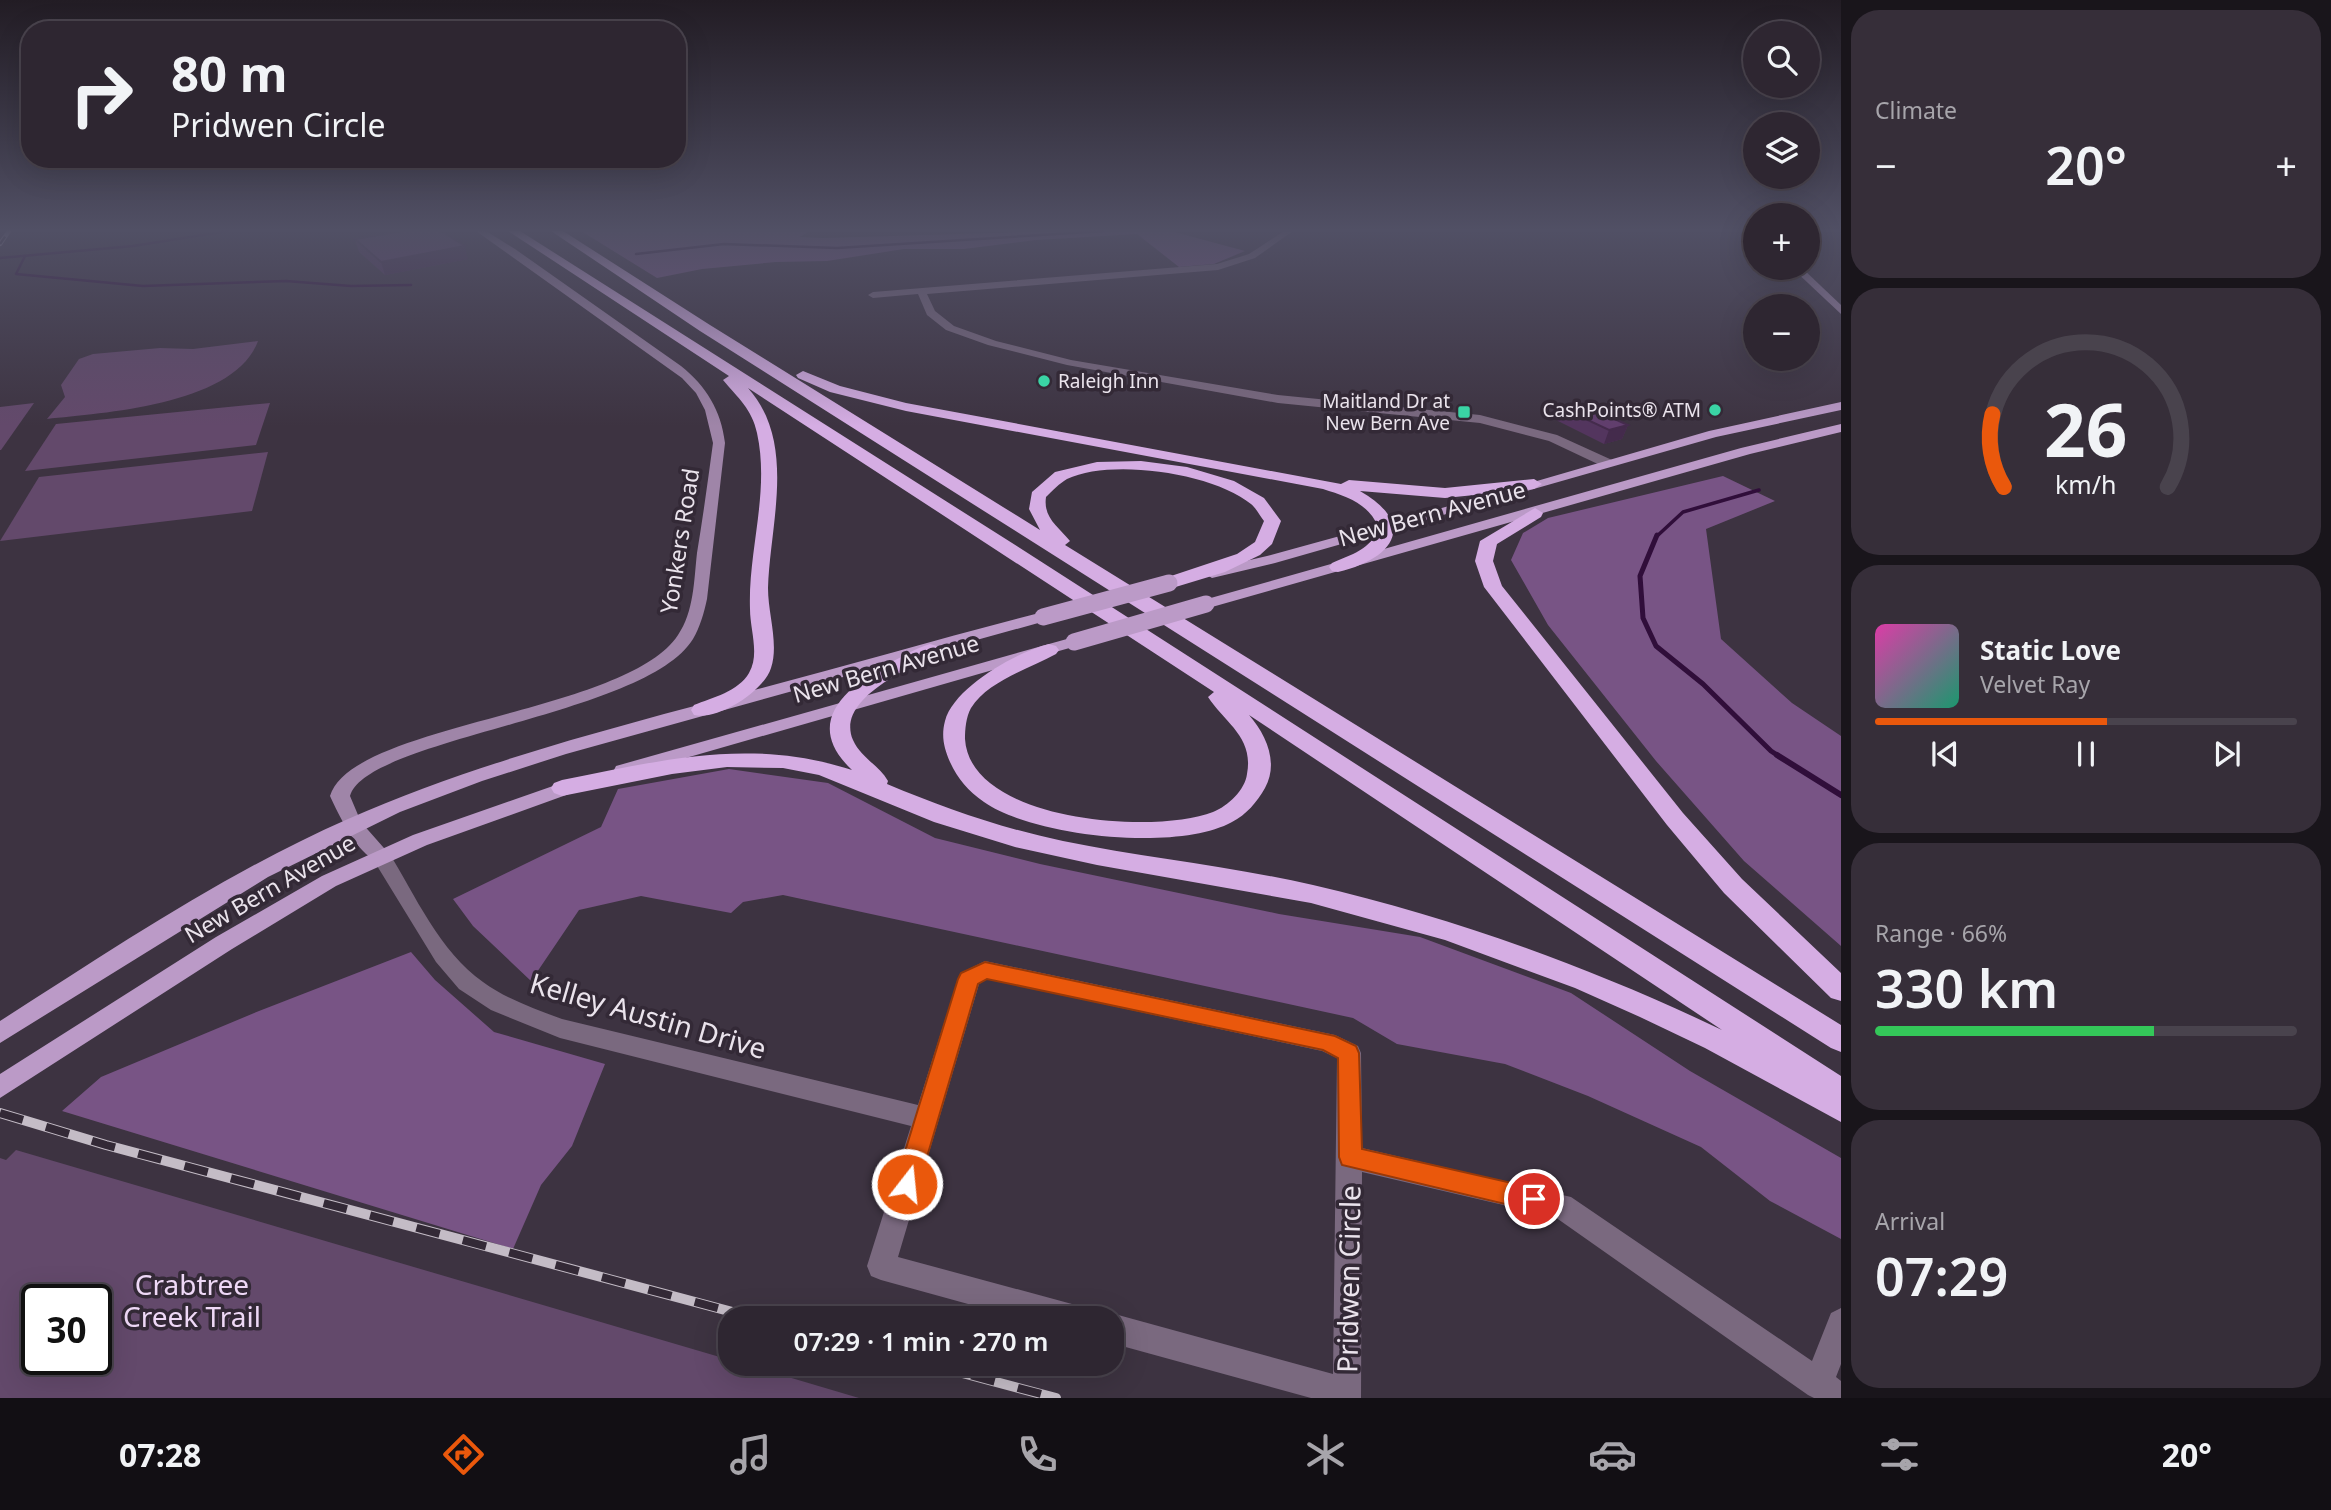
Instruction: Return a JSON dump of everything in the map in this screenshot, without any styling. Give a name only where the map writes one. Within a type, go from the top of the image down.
[{"type":"highway","points":[[612,296],[691,348],[749,381],[1841,1092]]},
{"type":"highway","points":[[657,296],[1841,1040]]},
{"type":"highway","points":[[731,344],[820,383],[885,402],[1239,468],[1326,485],[1352,493],[1378,510],[1387,527],[1381,543],[1376,548],[1338,567]]},
{"type":"highway","points":[[691,348],[752,401],[761,416],[769,452],[759,607],[762,665],[760,673],[748,686],[724,701],[702,710]]},
{"type":"highway","points":[[1099,575],[1054,535],[1038,513],[1038,495],[1056,478],[1076,470],[1103,466],[1166,469],[1224,482],[1250,493],[1263,505],[1271,528],[1264,543],[1240,558],[1169,583]]},
{"type":"highway","points":[[1239,468],[1416,493],[1470,492],[1534,485]]},
{"type":"highway","points":[[1535,513],[1489,541],[1484,561],[1493,587],[1675,819],[1733,886],[1841,990]]},
{"type":"highway","points":[[899,798],[848,756],[840,728],[844,708],[866,684],[930,650]]},
{"type":"highway","points":[[1049,650],[972,695],[963,705],[953,728],[956,755],[972,779],[1000,801],[1036,815],[1110,830],[1167,831],[1222,818],[1241,804],[1258,778],[1258,753],[1248,728],[1184,663]]},
{"type":"highway","points":[[562,788],[702,762],[765,760],[833,771],[942,816],[1042,845],[1311,894],[1393,914],[1484,941],[1589,980],[1697,1028],[1841,1109]]},
{"type":"main road","name":"New Bern Avenue","points":[[9,1027],[178,920],[258,874],[353,825],[505,766],[1169,583],[1270,560],[1743,426],[1841,406]]},
{"type":"main road","name":"New Bern Avenue","points":[[0,1087],[283,907],[329,881],[381,856],[562,788],[1746,451],[1841,428]]},
{"type":"street","name":"Yonkers Road","points":[[381,856],[353,825],[340,796],[346,782],[362,768],[413,748],[624,681],[654,667],[670,655],[685,639],[695,617],[719,443],[718,429],[710,405],[700,389],[683,373],[575,296]]},
{"type":"street","points":[[924,296],[936,318],[961,332],[1079,365],[1286,400],[1494,421],[1553,438],[1607,463]]},
{"type":"street","points":[[1826,296],[1841,311]]},
{"type":"street","name":"Kelley Austin Drive","points":[[381,856],[440,950],[468,983],[513,1010],[560,1028],[927,1119]]},
{"type":"street","name":"Pridwen Circle","points":[[1028,1306],[881,1266],[969,979],[985,970],[1327,1042],[1349,1053],[1348,1393],[1124,1332]]},
{"type":"street","points":[[1350,1157],[1561,1206],[1830,1391],[1841,1323]]},
{"type":"green space","points":[[258,341],[245,362],[223,379],[196,392],[133,409],[47,419],[65,397],[61,385],[79,359],[93,354],[160,348],[193,349]]},
{"type":"green space","points":[[34,403],[1,450],[0,450],[0,407]]},
{"type":"green space","points":[[270,403],[256,445],[25,471],[56,424]]},
{"type":"green space","points":[[268,452],[252,511],[0,541],[39,477]]},
{"type":"green space","name":"Crabtree Creek Trail","points":[[16,1150],[718,1356],[718,1376],[785,1376],[859,1398],[0,1398],[0,1158],[6,1160]]},
{"type":"shaded area","points":[[1723,476],[1775,501],[1706,529],[1721,639],[1792,703],[1841,736],[1841,946],[1744,861],[1656,761],[1548,625],[1511,560],[1523,533],[1548,518]]},
{"type":"shaded area","points":[[729,769],[828,783],[935,838],[1040,864],[1279,914],[1420,937],[1571,993],[1690,1071],[1841,1158],[1841,1239],[1770,1201],[1701,1147],[1588,1096],[1505,1064],[1397,1044],[1353,1018],[783,895],[743,902],[731,913],[641,896],[579,910],[531,981],[473,926],[453,899],[601,827],[618,789]]},
{"type":"shaded area","points":[[411,952],[435,980],[494,1032],[605,1064],[572,1146],[541,1185],[513,1249],[62,1111],[101,1077],[259,1011]]},
{"type":"building","points":[[1574,401],[1628,425],[1609,430],[1560,407],[1573,404]]},
{"type":"waterway","points":[[1656,537],[1683,512],[1759,490]]},
{"type":"waterway","points":[[1656,537],[1640,576],[1643,618],[1656,646],[1703,684],[1777,755]]},
{"type":"waterway","points":[[1777,755],[1841,795]]},
{"type":"railway","points":[[0,1113],[106,1145],[718,1308]]},
{"type":"railway","points":[[974,1376],[1056,1398]]},
{"type":"place","name":"Raleigh Inn","points":[[1044,381]]},
{"type":"place","name":"CashPoints® ATM","points":[[1715,410]]},
{"type":"place","name":"Maitland Dr at New Bern Ave","points":[[1464,412]]},
{"type":"route","points":[[907,1184],[969,979],[985,970],[1327,1042],[1349,1053],[1350,1157],[1534,1199]]}]
